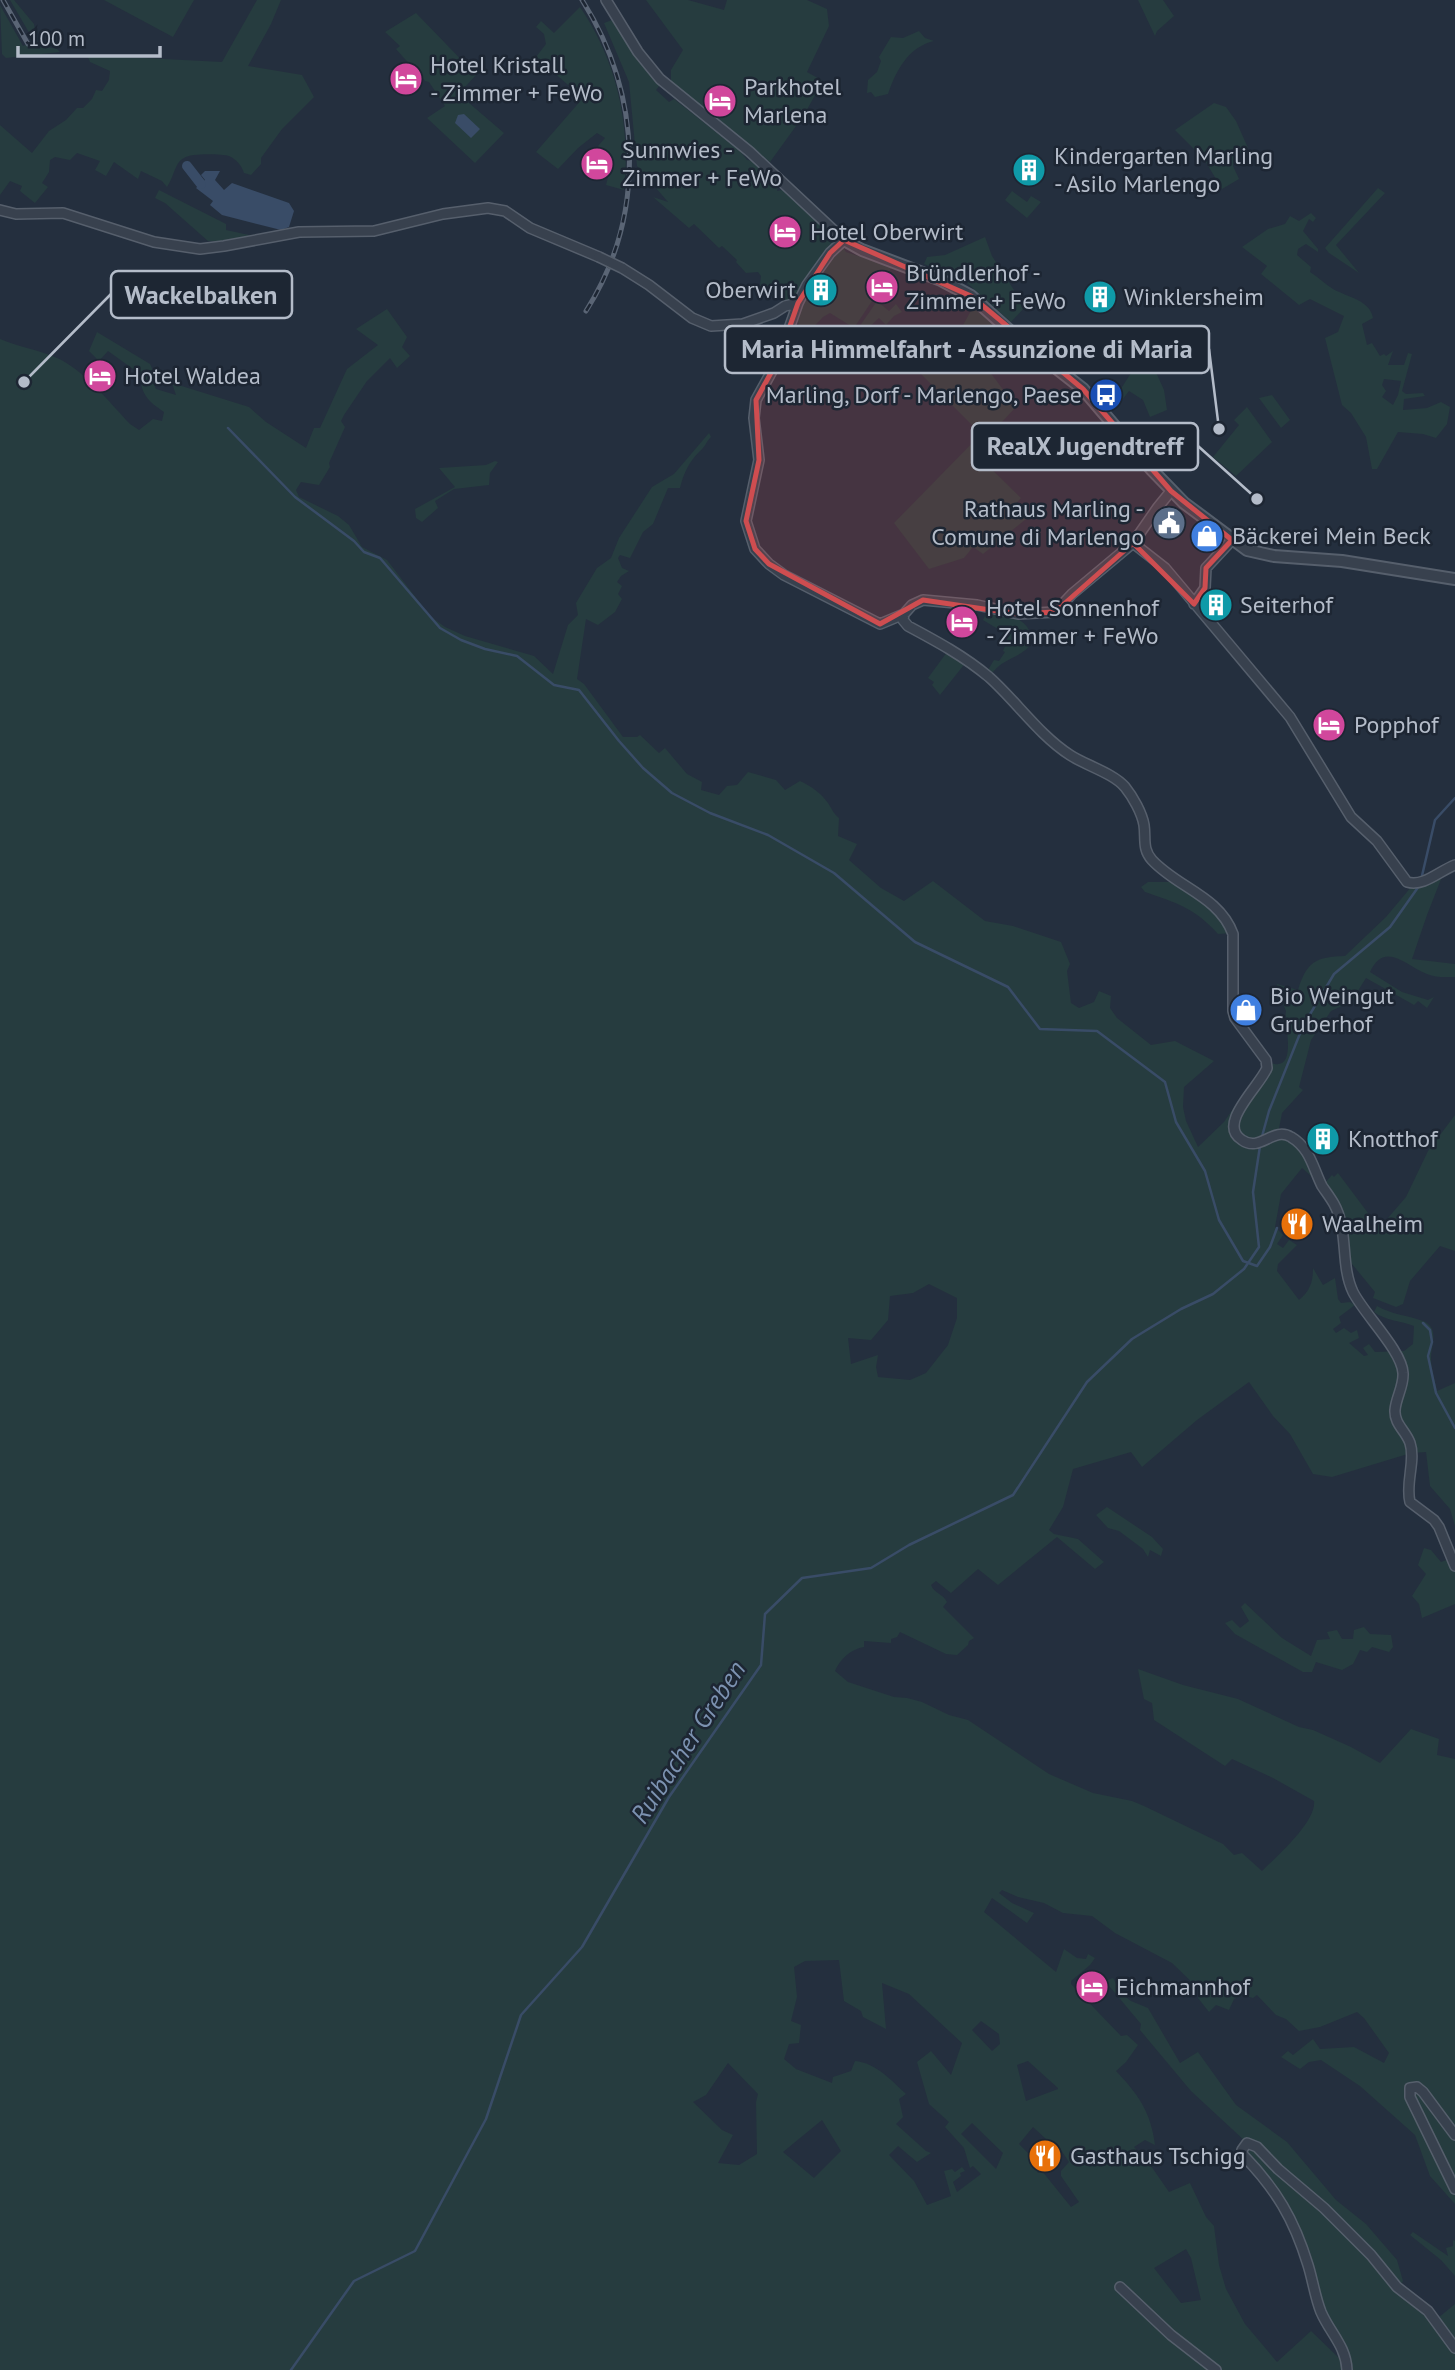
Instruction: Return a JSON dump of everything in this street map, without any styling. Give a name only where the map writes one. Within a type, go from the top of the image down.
[{"type":"street","points":[[606,0],[654,73],[750,152],[844,240],[862,250],[941,280],[971,296],[1019,339],[1083,389],[1171,491],[1232,540],[1247,550],[1274,556],[1342,561],[1455,579]]},
{"type":"street","points":[[0,210],[16,214],[63,213],[154,242],[206,249],[299,232],[374,231],[443,214],[488,208],[505,211],[530,229],[622,268],[692,318],[712,326],[743,324],[798,303]]},
{"type":"street","points":[[844,240],[820,267],[798,303],[778,360],[755,400],[754,418],[759,453],[755,486],[746,521],[755,549],[784,575],[880,624],[904,614],[912,605],[923,600],[977,604],[1018,614],[1055,612],[1072,594],[1133,543],[1171,491]]},
{"type":"street","points":[[1194,604],[1205,588],[1206,568],[1232,540]]},
{"type":"street","points":[[1133,543],[1165,568],[1290,717],[1351,817],[1377,841],[1407,882],[1421,882],[1455,865]]},
{"type":"street","points":[[904,614],[903,620],[908,625],[950,648],[986,675],[1070,755],[1122,784],[1144,823],[1145,849],[1148,856],[1167,875],[1212,903],[1229,923],[1233,934],[1233,1011],[1235,1018],[1266,1060],[1267,1068],[1237,1112],[1234,1132],[1243,1142],[1256,1145],[1278,1134],[1291,1136],[1309,1155],[1339,1217],[1352,1290],[1395,1352],[1403,1369],[1395,1410],[1398,1424],[1411,1446],[1408,1489],[1410,1502],[1440,1527],[1455,1566]]},
{"type":"street","points":[[1455,2135],[1423,2092],[1417,2087],[1410,2088],[1409,2097],[1455,2189]]},
{"type":"street","points":[[1347,2370],[1343,2348],[1322,2313],[1302,2247],[1283,2207],[1271,2186],[1242,2155],[1247,2143],[1257,2147],[1278,2169],[1324,2208],[1371,2255],[1397,2287],[1427,2311],[1455,2347]]},
{"type":"street","points":[[1120,2287],[1171,2335],[1216,2370]]},
{"type":"highlighted area","points":[[844,240],[971,296],[1083,389],[1171,491],[1232,540],[1206,568],[1205,588],[1194,604],[1133,543],[1055,612],[1018,614],[923,600],[880,624],[769,564],[755,549],[746,521],[759,460],[756,400],[778,360],[798,303],[830,253]]},
{"type":"green space","points":[[10,0],[14,0],[34,24],[38,45],[60,52],[6,58],[2,54],[0,5],[23,46],[34,41]]},
{"type":"green space","points":[[104,0],[194,0],[173,37]]},
{"type":"green space","points":[[257,0],[281,0],[248,66],[302,75],[314,97],[282,129],[261,158],[261,164],[251,175],[244,173],[238,163],[229,156],[193,155],[179,163],[167,187],[162,181],[141,171],[138,179],[114,162],[106,176],[95,170],[100,161],[77,153],[70,160],[55,157],[50,160],[49,172],[42,183],[48,187],[35,203],[20,191],[22,186],[10,181],[0,195],[0,125],[32,153],[49,131],[66,120],[77,108],[83,108],[96,90],[102,91],[109,80],[110,71],[90,62],[87,55],[222,62]]},
{"type":"green space","points":[[646,0],[688,0],[724,10],[727,0],[807,0],[827,9],[829,26],[807,72],[823,81],[804,115],[770,162],[671,82],[671,70],[683,50]]},
{"type":"green space","points":[[1138,0],[1163,0],[1174,16],[1155,36]]},
{"type":"green space","points":[[580,7],[603,49],[618,95],[625,142],[624,190],[606,185],[608,177],[603,172],[613,162],[598,146],[605,138],[597,133],[558,169],[536,152],[583,98],[536,57],[546,44],[544,34],[536,27],[541,21],[554,33]]},
{"type":"green space","points":[[416,13],[476,75],[455,98],[457,100],[462,97],[504,133],[475,163],[427,118],[445,106],[429,82],[425,81],[396,49],[400,46],[385,32]]},
{"type":"green space","points":[[612,20],[638,61],[660,85],[656,90],[669,102],[674,99],[740,151],[747,160],[753,161],[776,183],[777,191],[782,190],[809,210],[836,236],[846,252],[892,267],[854,328],[830,313],[802,339],[797,317],[789,301],[772,296],[760,286],[761,276],[758,272],[746,273],[722,246],[719,248],[694,224],[689,228],[653,197],[668,202],[637,166],[629,82],[604,23]]},
{"type":"green space","points":[[919,31],[925,38],[934,41],[910,54],[899,69],[888,94],[875,97],[871,92],[867,93],[868,80],[877,72],[881,61],[879,57],[891,37],[903,38]]},
{"type":"green space","points":[[1214,103],[1226,107],[1236,121],[1248,148],[1234,158],[1233,166],[1239,179],[1222,189],[1204,159],[1175,130]]},
{"type":"green space","points":[[1378,188],[1385,193],[1336,245],[1359,273],[1325,248]]},
{"type":"green space","points":[[159,190],[226,224],[226,230],[249,235],[272,234],[225,242],[208,241],[165,203],[155,198]]},
{"type":"green space","points":[[1012,191],[1027,202],[1031,196],[1041,202],[1027,218],[1005,200]]},
{"type":"green space","points":[[1311,213],[1316,218],[1313,222],[1309,219],[1303,231],[1318,252],[1306,244],[1298,249],[1297,255],[1311,267],[1310,272],[1333,289],[1363,303],[1371,312],[1373,318],[1362,324],[1367,345],[1372,343],[1380,356],[1386,356],[1393,351],[1388,365],[1404,365],[1408,353],[1412,354],[1402,391],[1406,394],[1423,393],[1425,396],[1404,399],[1403,410],[1427,408],[1441,402],[1450,407],[1447,424],[1436,438],[1398,432],[1377,469],[1372,469],[1366,437],[1351,413],[1342,405],[1325,338],[1338,332],[1344,316],[1310,299],[1299,305],[1261,274],[1267,266],[1242,247],[1268,229],[1285,224],[1290,216],[1299,221]],"holes":[[[1384,379],[1401,381],[1398,395],[1393,405],[1382,397],[1386,391],[1382,385]]]},
{"type":"green space","points":[[985,237],[992,256],[1025,307],[1011,322],[966,282],[924,264],[927,257],[945,255]]},
{"type":"green space","points":[[877,301],[889,311],[896,304],[902,312],[886,325],[879,318],[862,334],[857,330]]},
{"type":"green space","points":[[973,307],[1020,349],[987,368],[1016,407],[1000,424],[997,422],[990,428],[987,425],[983,428],[989,435],[974,452],[1021,498],[1013,507],[1026,519],[983,554],[973,547],[964,558],[929,569],[894,523],[981,434],[911,364],[938,329],[957,336]]},
{"type":"green space","points":[[387,309],[407,337],[402,347],[410,356],[397,368],[390,358],[367,381],[341,421],[345,427],[329,463],[330,467],[319,485],[301,482],[296,490],[299,497],[338,516],[349,525],[362,547],[387,560],[430,616],[445,627],[465,636],[534,656],[553,674],[568,625],[578,615],[576,603],[597,568],[611,558],[619,538],[652,487],[674,474],[709,433],[711,437],[690,463],[680,488],[668,488],[653,524],[643,532],[630,558],[620,555],[618,558],[622,568],[629,571],[617,582],[622,586],[618,594],[622,599],[615,612],[598,625],[586,619],[577,679],[584,684],[623,737],[640,735],[659,753],[665,748],[687,774],[702,782],[701,790],[719,795],[727,786],[737,785],[748,772],[776,780],[785,790],[800,781],[812,788],[825,799],[839,818],[838,836],[857,844],[849,860],[881,888],[904,901],[933,881],[985,921],[1013,926],[1061,942],[1070,964],[1067,971],[1071,1003],[1079,1008],[1094,1002],[1099,991],[1111,996],[1110,1008],[1117,1018],[1151,1045],[1175,1041],[1214,1061],[1184,1087],[1183,1107],[1186,1121],[1198,1147],[1224,1122],[1266,1061],[1277,1064],[1283,1062],[1287,1056],[1286,1011],[1276,988],[1277,984],[1298,990],[1305,973],[1314,962],[1345,956],[1386,917],[1412,886],[1418,887],[1445,869],[1412,959],[1455,964],[1455,977],[1430,975],[1389,956],[1376,963],[1370,972],[1402,992],[1428,1000],[1434,997],[1427,1008],[1418,1001],[1414,1005],[1366,978],[1351,1002],[1331,1011],[1311,1040],[1299,1087],[1303,1090],[1282,1113],[1278,1134],[1299,1144],[1323,1185],[1332,1175],[1334,1177],[1338,1173],[1374,1221],[1381,1226],[1406,1197],[1428,1151],[1455,1115],[1455,1251],[1440,1246],[1410,1281],[1403,1304],[1396,1307],[1373,1298],[1375,1292],[1352,1264],[1347,1269],[1340,1225],[1332,1202],[1302,1168],[1281,1194],[1275,1227],[1283,1235],[1277,1244],[1283,1248],[1289,1240],[1297,1245],[1278,1264],[1277,1271],[1299,1300],[1310,1286],[1313,1268],[1323,1285],[1335,1278],[1338,1299],[1341,1303],[1350,1302],[1355,1305],[1339,1317],[1341,1323],[1333,1329],[1336,1333],[1344,1328],[1351,1333],[1357,1330],[1359,1338],[1349,1343],[1364,1356],[1368,1355],[1363,1348],[1369,1344],[1375,1352],[1404,1351],[1413,1344],[1414,1326],[1378,1315],[1374,1312],[1377,1306],[1431,1326],[1431,1362],[1437,1391],[1455,1383],[1455,1526],[1450,1509],[1430,1486],[1426,1452],[1411,1453],[1332,1477],[1313,1474],[1290,1434],[1273,1416],[1249,1382],[1197,1420],[1142,1467],[1131,1452],[1073,1469],[1063,1507],[1049,1530],[1054,1534],[1078,1539],[1104,1562],[1095,1569],[1057,1537],[998,1585],[978,1569],[951,1593],[936,1581],[931,1585],[947,1602],[943,1607],[974,1638],[957,1655],[946,1654],[900,1632],[897,1637],[891,1639],[891,1643],[864,1641],[864,1647],[846,1655],[835,1671],[848,1682],[894,1697],[922,1702],[949,1715],[968,1720],[1049,1774],[1093,1793],[1144,1806],[1223,1844],[1234,1855],[1242,1853],[1262,1871],[1303,1828],[1314,1801],[1232,1759],[1225,1766],[1154,1720],[1152,1703],[1144,1699],[1138,1669],[1183,1685],[1238,1699],[1351,1747],[1380,1763],[1411,1729],[1439,1739],[1437,1755],[1455,1759],[1455,2204],[1430,2176],[1415,2135],[1360,2086],[1321,2060],[1309,2062],[1300,2069],[1281,2057],[1288,2051],[1293,2055],[1313,2039],[1320,2049],[1354,2047],[1384,2063],[1389,2053],[1357,2012],[1320,2027],[1299,2031],[1286,2019],[1276,2015],[1257,1995],[1253,1998],[1243,1995],[1234,1999],[1229,2010],[1216,2005],[1209,2012],[1198,1998],[1201,1991],[1172,1963],[1115,1933],[1092,1916],[1063,1913],[1044,1903],[1002,1890],[999,1893],[1012,1903],[1034,1913],[1027,1923],[992,1898],[984,1912],[1056,1972],[1064,1949],[1077,1958],[1086,1959],[1088,1954],[1095,1958],[1071,1984],[1121,2036],[1127,2035],[1138,2045],[1116,2071],[1142,2104],[1153,2133],[1155,2145],[1145,2140],[1134,2147],[1169,2192],[1190,2183],[1206,2217],[1214,2226],[1219,2265],[1226,2289],[1245,2324],[1277,2362],[1311,2331],[1339,2358],[1347,2355],[1318,2296],[1304,2247],[1248,2155],[1249,2151],[1256,2151],[1282,2172],[1257,2142],[1245,2141],[1191,2091],[1140,2030],[1141,2024],[1105,1981],[1113,1978],[1121,1993],[1131,2001],[1148,2008],[1180,2063],[1198,2052],[1236,2105],[1287,2142],[1336,2200],[1366,2224],[1397,2260],[1403,2281],[1400,2286],[1438,2318],[1455,2304],[1455,2370],[0,2370],[0,339],[67,363],[139,430],[153,419],[162,421],[164,412],[146,397],[140,374],[108,351],[99,361],[89,351],[97,332],[150,364],[156,389],[176,395],[172,383],[249,407],[266,422],[306,448],[314,428],[320,428],[347,369],[378,345],[356,329]],"holes":[[[929,1284],[957,1298],[957,1318],[948,1345],[926,1373],[910,1380],[878,1377],[878,1355],[851,1364],[848,1338],[871,1340],[888,1320],[890,1296],[913,1293]],[[839,1960],[844,2001],[861,2011],[863,2017],[886,2029],[882,1983],[909,1994],[962,2043],[951,2075],[931,2051],[917,2062],[929,2104],[949,2122],[945,2127],[964,2148],[970,2168],[973,2166],[981,2174],[957,2192],[953,2182],[965,2171],[962,2167],[955,2172],[952,2169],[944,2171],[951,2196],[927,2205],[914,2181],[889,2155],[898,2146],[917,2162],[931,2153],[896,2124],[903,2117],[899,2099],[906,2094],[883,2073],[863,2062],[855,2061],[851,2071],[833,2077],[832,2083],[796,2069],[784,2059],[789,2044],[799,2043],[801,2025],[791,2021],[797,1997],[794,1967],[805,1961]],[[981,2021],[999,2034],[1000,2044],[992,2051],[972,2030]],[[1028,2061],[1058,2089],[1026,2101],[1017,2065]],[[728,2063],[758,2094],[757,2154],[739,2165],[718,2163],[733,2135],[722,2130],[693,2102],[706,2095]],[[822,2120],[841,2151],[814,2178],[783,2152]],[[972,2123],[1003,2153],[996,2169],[961,2134]],[[1033,2127],[1046,2139],[1057,2144],[1069,2162],[1061,2171],[1061,2176],[1079,2202],[1071,2207],[1042,2171],[1038,2173],[1034,2166],[1039,2160],[1036,2154],[1030,2155],[1019,2144]],[[1186,2249],[1191,2258],[1201,2300],[1181,2303],[1154,2268]]]},
{"type":"green space","points":[[1146,350],[1164,390],[1167,410],[1150,417],[1143,400],[1129,391],[1115,409],[1111,404]]},
{"type":"green space","points":[[1272,395],[1290,420],[1281,428],[1259,398]]},
{"type":"green space","points":[[1247,407],[1272,442],[1236,476],[1213,457],[1239,425],[1234,420]]},
{"type":"green space","points":[[498,462],[490,473],[489,485],[454,489],[435,501],[438,508],[422,522],[416,518],[415,509],[455,487],[439,468],[486,465]]},
{"type":"green space","points":[[987,612],[1020,621],[1029,630],[1031,637],[1031,644],[1027,649],[992,673],[988,670],[994,660],[999,661],[1007,642],[999,640],[1003,632],[983,620]]},
{"type":"green space","points":[[950,648],[967,661],[940,695],[932,685],[934,682],[928,678]]},
{"type":"green space","points":[[1148,882],[1177,882],[1200,895],[1232,933],[1218,934],[1185,907],[1145,892],[1141,887]]},
{"type":"green space","points":[[1107,1507],[1152,1537],[1163,1549],[1161,1556],[1150,1550],[1148,1557],[1143,1549],[1119,1531],[1108,1528],[1096,1515]]},
{"type":"green space","points":[[1424,1548],[1431,1550],[1441,1562],[1455,1557],[1455,1604],[1422,1618],[1419,1604],[1412,1596],[1426,1574],[1418,1565]]},
{"type":"green space","points":[[1245,1603],[1282,1638],[1311,1656],[1317,1640],[1330,1639],[1327,1632],[1337,1630],[1342,1639],[1353,1639],[1354,1630],[1364,1627],[1370,1634],[1391,1635],[1393,1647],[1389,1652],[1372,1647],[1367,1652],[1360,1650],[1353,1664],[1342,1670],[1316,1662],[1312,1672],[1303,1672],[1235,1634],[1225,1623],[1232,1620],[1240,1628],[1249,1621],[1241,1607]]},
{"type":"green space","points":[[1413,2232],[1448,2256],[1446,2248],[1453,2246],[1453,2240],[1455,2241],[1455,2276],[1441,2260],[1410,2235]]},
{"type":"water","points":[[464,114],[480,129],[471,138],[455,123],[458,115]]},
{"type":"water","points":[[205,171],[220,171],[215,180],[224,190],[232,183],[289,203],[294,211],[289,227],[281,230],[222,215],[210,205],[213,201],[196,188],[205,180],[201,175]]},
{"type":"waterway","points":[[187,166],[201,184]]},
{"type":"waterway","points":[[228,428],[295,497],[354,541],[364,552],[380,558],[440,628],[485,649],[517,656],[554,685],[579,690],[643,768],[672,793],[710,813],[768,835],[834,873],[915,942],[1008,987],[1040,1029],[1097,1031],[1165,1082],[1176,1122],[1205,1171],[1219,1220],[1243,1261],[1257,1266],[1270,1247],[1277,1228]]},
{"type":"waterway","name":"Ruibacher Greben","points":[[1421,880],[1435,820],[1455,798]]},
{"type":"waterway","name":"Ruibacher Greben","points":[[1261,1140],[1269,1111],[1303,1026],[1334,974],[1390,927],[1419,886]]},
{"type":"waterway","name":"Ruibacher Greben","points":[[291,2370],[354,2281],[415,2251],[486,2119],[521,2015],[582,1947],[669,1797],[761,1665],[765,1614],[802,1578],[871,1568],[909,1545],[1013,1495],[1087,1382],[1132,1339],[1181,1309],[1213,1294],[1244,1269],[1259,1247],[1253,1192],[1260,1146]]},
{"type":"waterway","points":[[1423,1323],[1430,1330],[1432,1342],[1428,1356],[1436,1393],[1455,1428]]},
{"type":"railway","points":[[3,0],[28,44]]},
{"type":"railway","points":[[582,0],[602,36],[617,75],[626,114],[629,155],[627,195],[620,235],[606,274],[586,311]]},
{"type":"place","name":"Hotel Kristall - Zimmer + FeWo","points":[[406,79]]},
{"type":"place","name":"Parkhotel Marlena","points":[[720,101]]},
{"type":"place","name":"Sunnwies - Zimmer + FeWo","points":[[597,164]]},
{"type":"place","name":"Kindergarten Marling - Asilo Marlengo","points":[[1029,170]]},
{"type":"place","name":"Hotel Oberwirt","points":[[785,232]]},
{"type":"place","name":"Bründlerhof - Zimmer + FeWo","points":[[882,287]]},
{"type":"place","name":"Oberwirt","points":[[821,290]]},
{"type":"place","name":"Winklersheim","points":[[1100,297]]},
{"type":"place","name":"Hotel Waldea","points":[[100,376]]},
{"type":"place","name":"Wackelbalken","points":[[24,382]]},
{"type":"place","name":"Marling, Dorf - Marlengo, Paese","points":[[1106,395]]},
{"type":"place","name":"Maria Himmelfahrt - Assunzione di Maria","points":[[1219,429]]},
{"type":"place","name":"RealX Jugendtreff","points":[[1257,499]]},
{"type":"place","name":"Rathaus Marling - Comune di Marlengo","points":[[1169,523]]},
{"type":"place","name":"Bäckerei Mein Beck","points":[[1207,536]]},
{"type":"place","name":"Seiterhof","points":[[1216,605]]},
{"type":"place","name":"Hotel Sonnenhof - Zimmer + FeWo","points":[[962,622]]},
{"type":"place","name":"Popphof","points":[[1329,725]]},
{"type":"place","name":"Bio Weingut Gruberhof","points":[[1246,1010]]},
{"type":"place","name":"Knotthof","points":[[1323,1139]]},
{"type":"place","name":"Waalheim","points":[[1297,1224]]},
{"type":"place","name":"Eichmannhof","points":[[1092,1987]]},
{"type":"place","name":"Gasthaus Tschigg","points":[[1045,2156]]}]
